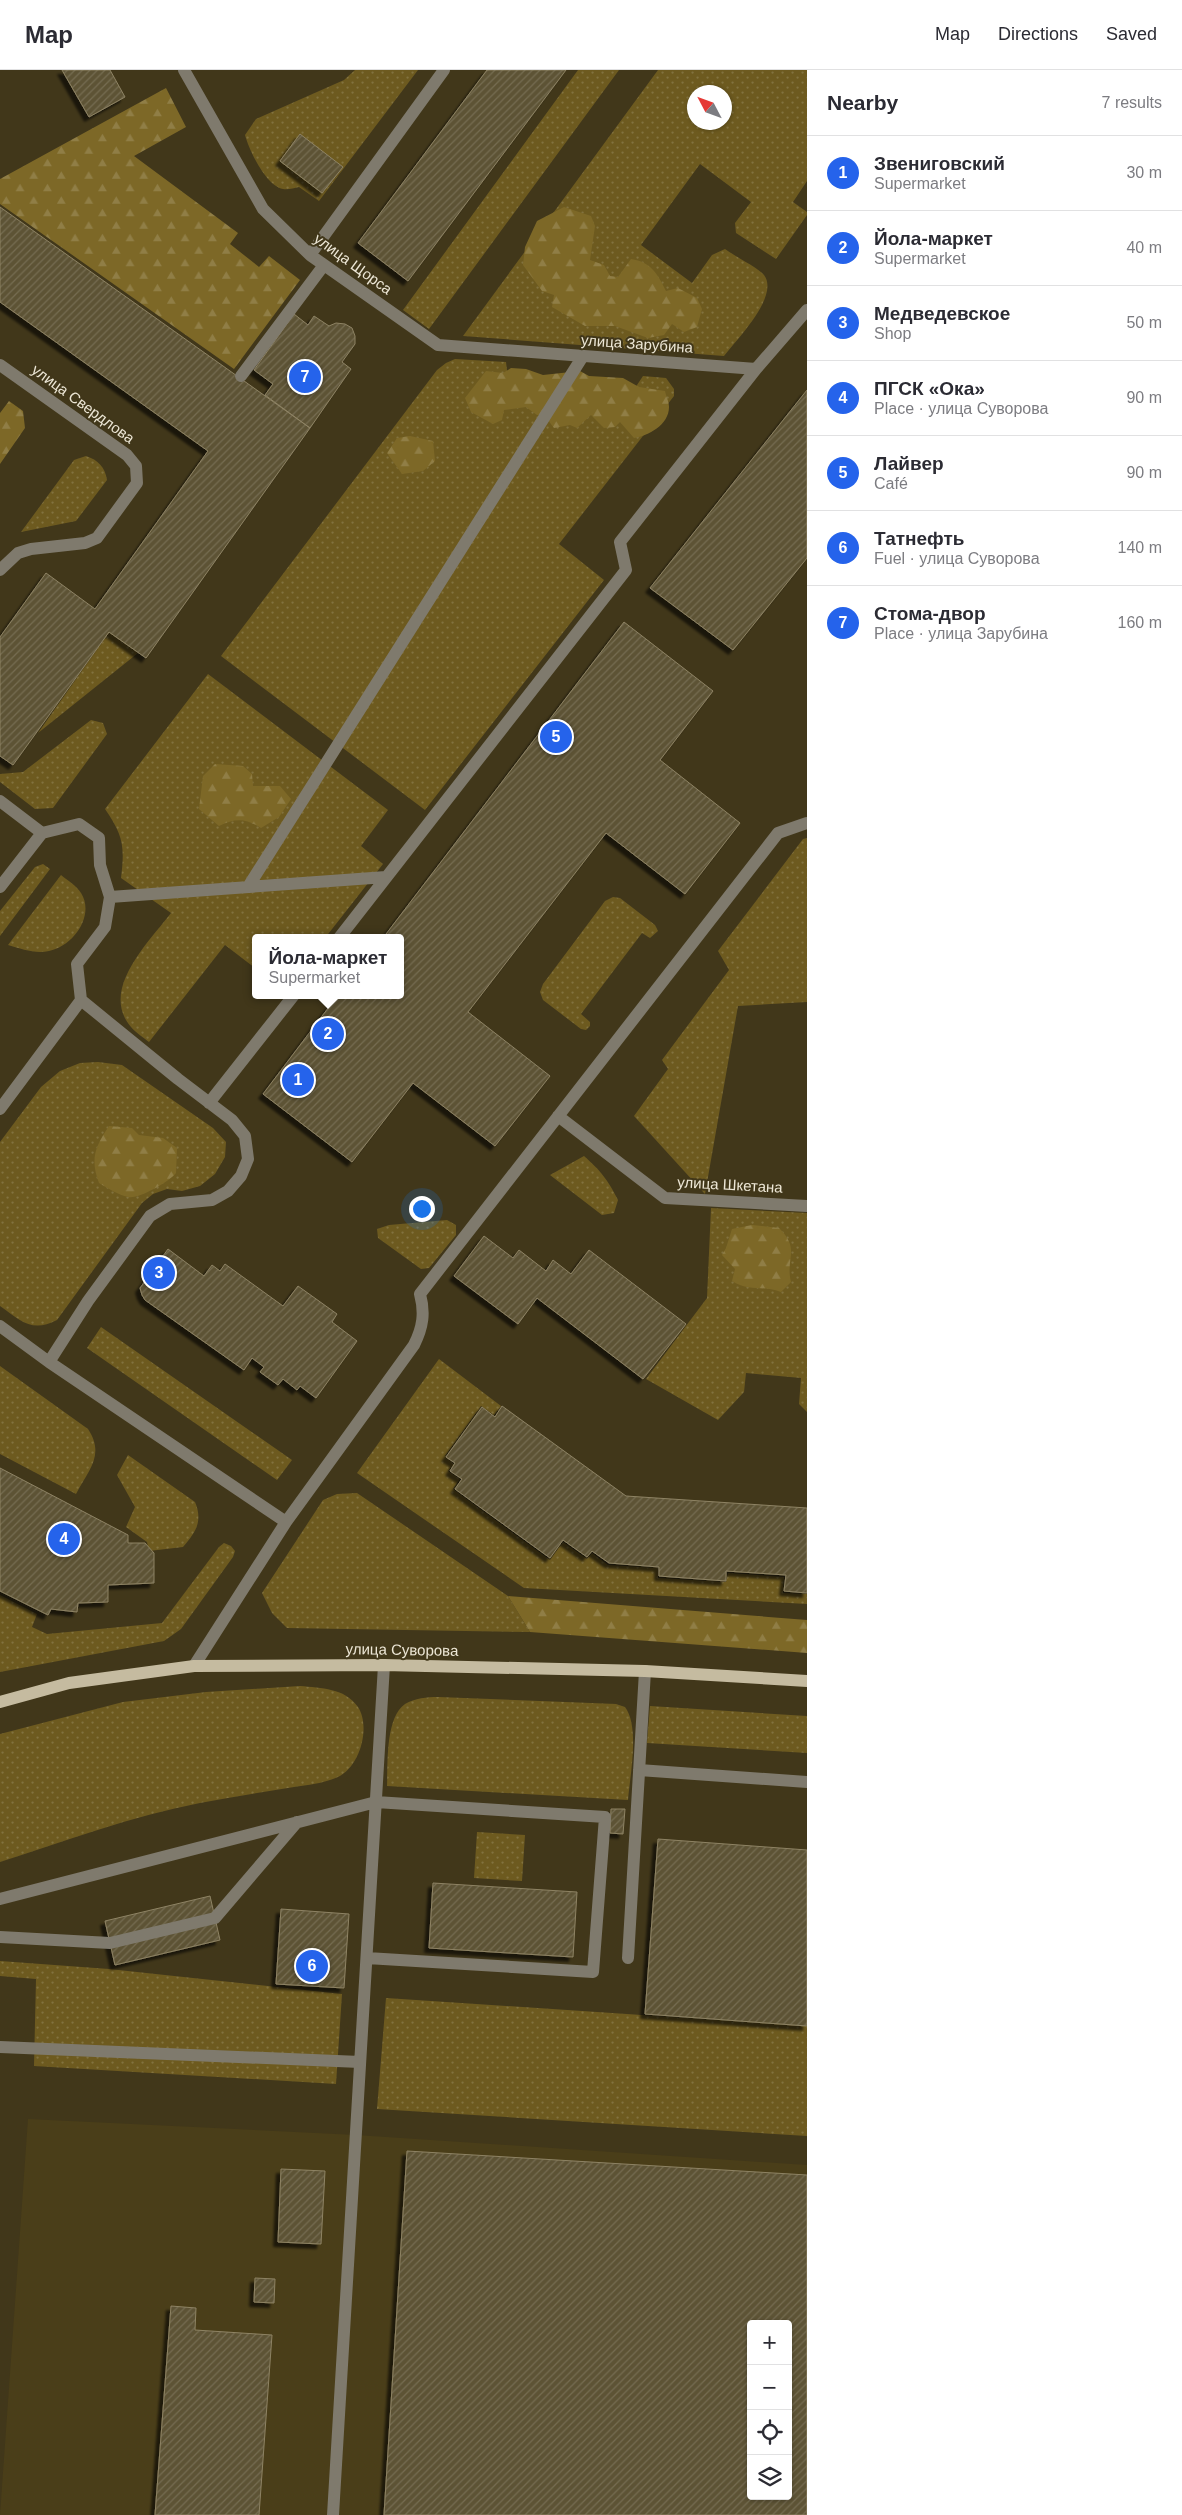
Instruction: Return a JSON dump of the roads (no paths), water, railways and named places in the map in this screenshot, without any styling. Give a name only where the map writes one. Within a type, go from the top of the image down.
[{"type":"main road","name":"улица Суворова","points":[[0,1702],[69,1683],[194,1666],[384,1665],[645,1672],[807,1681]]},
{"type":"street","name":"улица Щорса","points":[[184,70],[263,209],[310,255],[438,345]]},
{"type":"street","points":[[310,255],[444,70]]},
{"type":"street","points":[[242,376],[324,265]]},
{"type":"street","points":[[342,934],[626,570],[620,542],[756,369],[807,310]]},
{"type":"street","name":"улица Зарубина","points":[[438,345],[756,369]]},
{"type":"street","points":[[248,887],[583,356]]},
{"type":"street","name":"улица Свердлова","points":[[0,364],[127,455],[136,466],[137,483],[97,538],[86,543],[31,549],[18,553],[0,570]]},
{"type":"street","points":[[0,801],[42,833]]},
{"type":"street","points":[[194,1666],[286,1522],[414,1345],[422,1330],[424,1308],[420,1294],[778,833],[807,823]]},
{"type":"street","points":[[0,887],[42,833],[79,824],[99,838],[100,865],[110,898],[105,927],[77,964],[81,1000],[0,1109]]},
{"type":"street","points":[[110,898],[386,877]]},
{"type":"street","points":[[209,1103],[291,999]]},
{"type":"street","points":[[49,1362],[88,1301],[150,1216],[170,1204],[212,1200],[228,1191],[241,1176],[248,1158],[245,1136],[232,1120],[209,1103],[181,1075],[81,1000]]},
{"type":"street","name":"улица Шкетана","points":[[558,1116],[665,1198],[807,1206]]},
{"type":"street","points":[[0,1326],[49,1362],[286,1522]]},
{"type":"street","points":[[332,2515],[384,1665]]},
{"type":"street","points":[[628,1958],[645,1672]]},
{"type":"street","points":[[639,1770],[807,1782]]},
{"type":"street","points":[[0,1899],[376,1802],[606,1817],[593,1972],[367,1958]]},
{"type":"street","points":[[0,1937],[110,1943],[215,1918],[297,1822]]},
{"type":"street","points":[[0,2047],[360,2062]]},
{"type":"place","name":"Стома-двор","points":[[305,377]]},
{"type":"place","name":"Лайвер","points":[[556,737]]},
{"type":"place","name":"Йола-маркет","points":[[328,1034]]},
{"type":"place","name":"Звениговский","points":[[298,1080]]},
{"type":"place","name":"Медведевское","points":[[159,1273]]},
{"type":"place","name":"ПГСК «Ока»","points":[[64,1539]]},
{"type":"place","name":"Татнефть","points":[[312,1966]]}]
